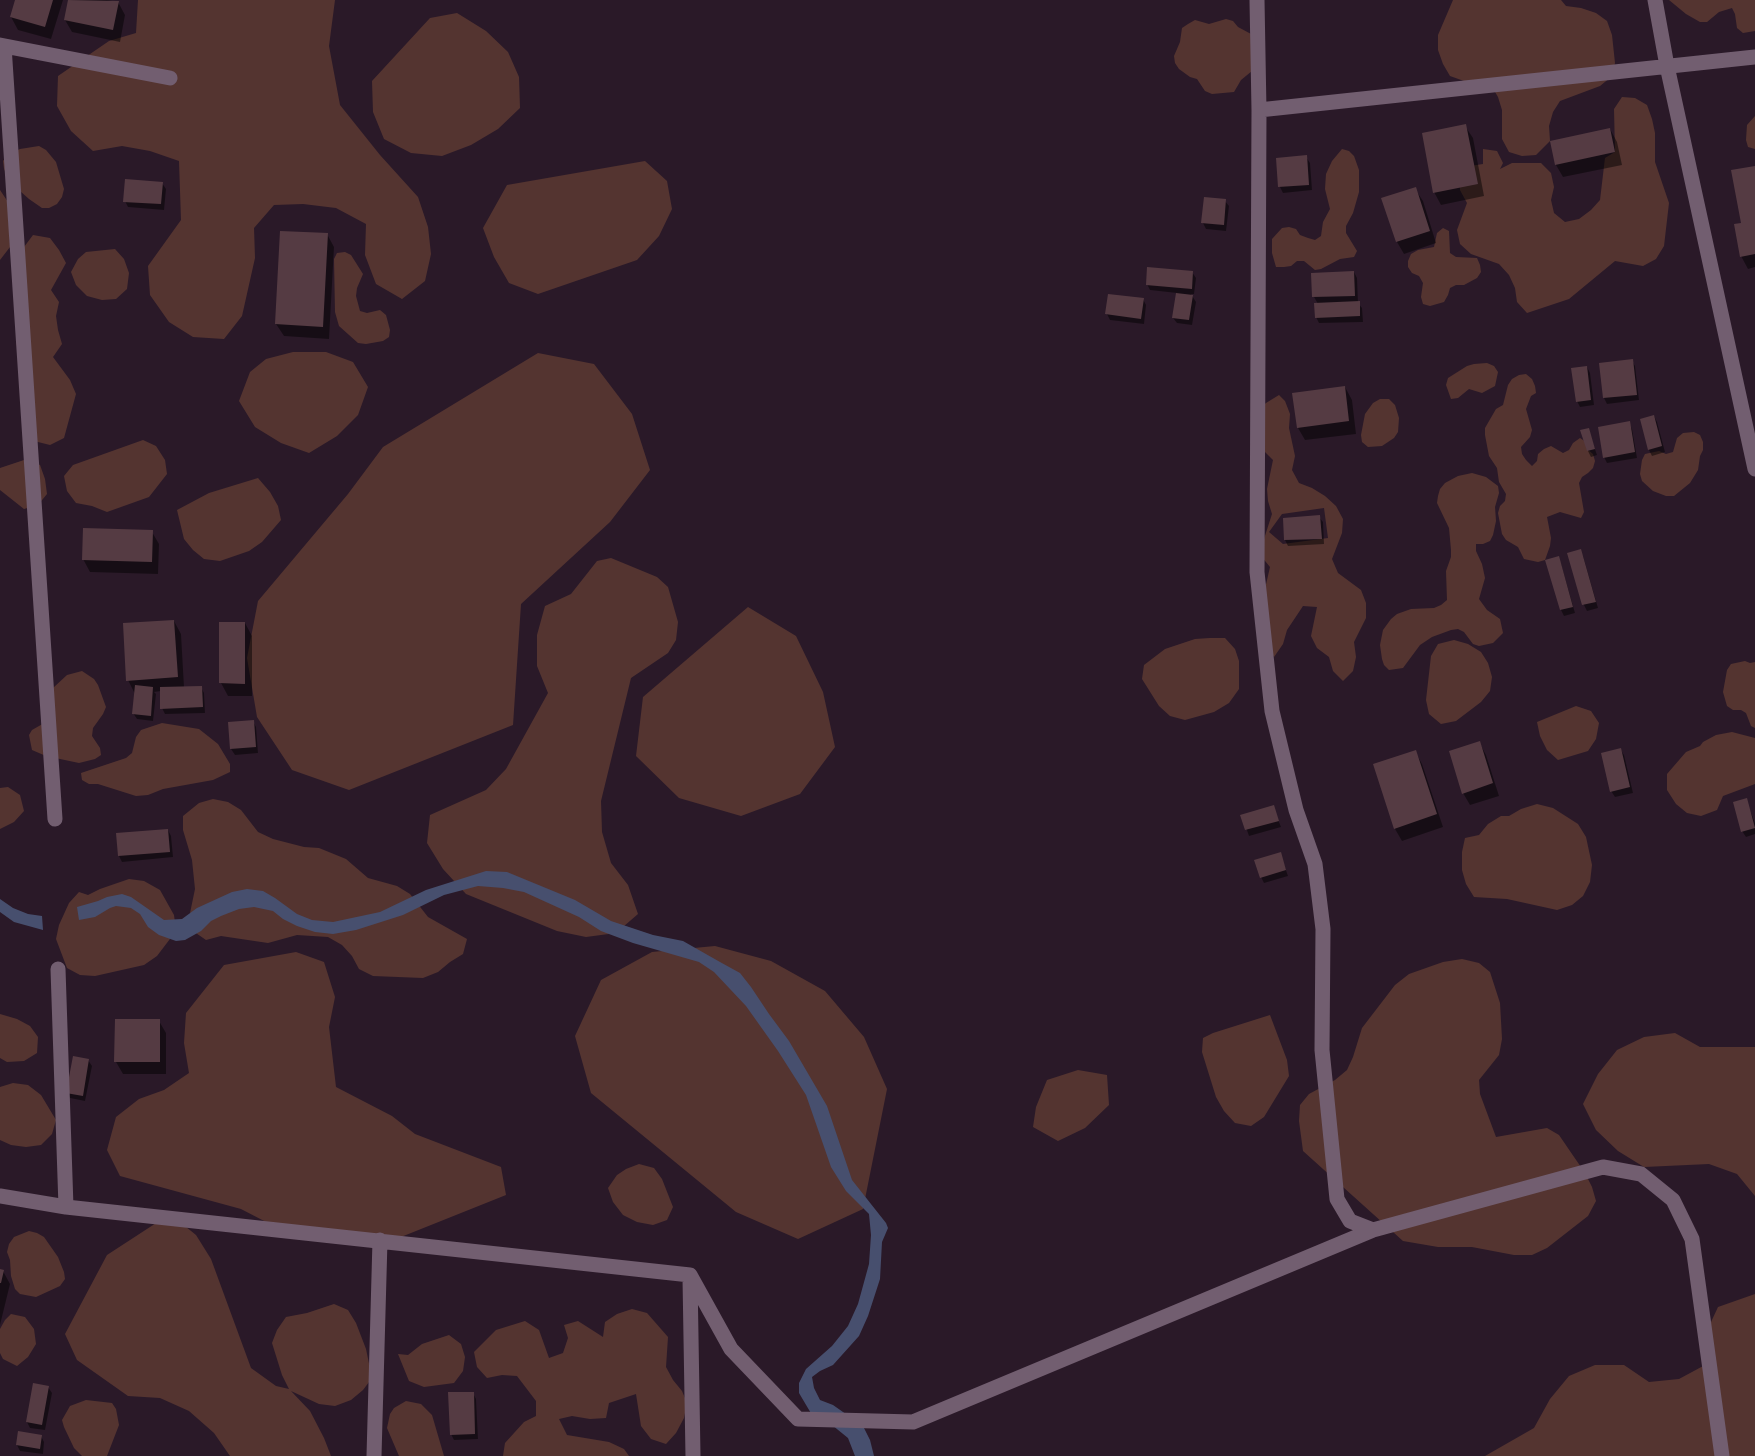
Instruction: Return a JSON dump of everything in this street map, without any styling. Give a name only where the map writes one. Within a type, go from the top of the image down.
[{"type":"street","points":[[1257,0],[1259,110],[1257,572],[1272,711],[1296,810],[1315,864],[1323,929],[1322,1050],[1337,1200],[1350,1221],[1372,1230]]},
{"type":"street","points":[[1655,0],[1667,66],[1755,469]]},
{"type":"street","points":[[55,819],[2,46],[170,78]]},
{"type":"street","points":[[1259,110],[1755,57]]},
{"type":"street","points":[[58,969],[66,1207]]},
{"type":"street","points":[[690,1275],[732,1349],[798,1419],[913,1422],[1372,1230],[1603,1168],[1641,1174],[1673,1200],[1692,1239],[1722,1456]]},
{"type":"street","points":[[0,1196],[66,1207],[690,1275]]},
{"type":"street","points":[[374,1456],[380,1240]]},
{"type":"street","points":[[690,1275],[693,1456]]},
{"type":"shaded area","points":[[138,0],[335,0],[329,46],[340,105],[380,155],[418,197],[428,227],[431,254],[425,281],[402,299],[376,284],[365,255],[366,224],[336,208],[303,204],[274,205],[254,228],[255,258],[242,316],[224,339],[193,337],[169,322],[150,295],[148,266],[181,220],[179,161],[150,151],[122,146],[93,151],[71,131],[57,106],[58,76],[109,41],[136,33]]},
{"type":"shaded area","points":[[1453,0],[1561,0],[1566,6],[1596,13],[1607,21],[1612,35],[1615,63],[1611,77],[1600,86],[1560,101],[1553,112],[1549,126],[1550,141],[1536,155],[1522,156],[1509,152],[1502,139],[1502,110],[1498,97],[1491,85],[1464,81],[1450,76],[1443,64],[1438,50],[1438,35]]},
{"type":"shaded area","points":[[1669,0],[1755,0],[1755,31],[1743,33],[1737,28],[1732,8],[1719,12],[1707,22],[1700,22],[1686,14]]},
{"type":"shaded area","points":[[457,13],[486,31],[508,52],[519,77],[520,108],[498,129],[471,145],[442,156],[411,153],[384,139],[373,112],[372,81],[430,18]]},
{"type":"shaded area","points":[[1226,19],[1233,21],[1238,27],[1251,34],[1252,71],[1241,80],[1234,92],[1212,94],[1205,91],[1197,79],[1190,77],[1179,69],[1175,63],[1174,56],[1180,42],[1182,28],[1195,20],[1209,24]]},
{"type":"shaded area","points":[[1622,97],[1635,98],[1647,105],[1652,119],[1655,133],[1655,162],[1669,203],[1664,246],[1656,259],[1643,266],[1615,261],[1569,299],[1527,313],[1517,302],[1515,288],[1509,275],[1499,264],[1471,254],[1460,244],[1457,230],[1467,203],[1460,190],[1460,175],[1470,166],[1483,164],[1483,149],[1497,151],[1503,163],[1500,169],[1512,163],[1541,163],[1551,173],[1554,187],[1551,200],[1554,213],[1565,222],[1579,219],[1600,200],[1605,158],[1615,152],[1614,109]]},
{"type":"shaded area","points":[[1755,116],[1755,149],[1748,147],[1746,140],[1747,125]]},
{"type":"shaded area","points":[[39,146],[46,150],[56,162],[64,189],[62,197],[57,204],[49,208],[42,208],[29,199],[11,183],[4,169],[3,161],[7,155],[20,149]]},
{"type":"shaded area","points":[[1342,149],[1349,151],[1354,156],[1359,170],[1359,192],[1353,213],[1346,226],[1346,233],[1357,251],[1354,257],[1340,259],[1321,269],[1315,270],[1304,261],[1297,261],[1291,266],[1276,267],[1272,253],[1272,239],[1282,228],[1296,229],[1300,235],[1315,240],[1321,236],[1323,222],[1330,209],[1325,189],[1326,174],[1332,161]]},
{"type":"shaded area","points":[[645,161],[667,181],[672,209],[659,236],[637,260],[538,294],[509,283],[494,257],[483,228],[507,185]]},
{"type":"shaded area","points":[[0,190],[8,202],[10,247],[0,260]]},
{"type":"shaded area","points":[[1443,228],[1449,231],[1450,253],[1456,257],[1477,258],[1481,272],[1477,278],[1464,285],[1456,285],[1450,288],[1444,302],[1430,306],[1423,304],[1421,297],[1423,283],[1419,276],[1412,273],[1408,267],[1408,261],[1411,254],[1418,250],[1434,247],[1437,233]]},
{"type":"shaded area","points":[[33,235],[50,238],[66,263],[51,290],[59,302],[56,316],[62,344],[53,357],[70,380],[76,394],[64,438],[50,445],[34,441],[21,358],[16,343],[24,247]]},
{"type":"shaded area","points":[[115,249],[124,259],[129,273],[127,289],[116,299],[102,300],[87,296],[76,285],[71,272],[78,259],[86,252]]},
{"type":"shaded area","points":[[345,252],[351,255],[363,274],[356,296],[360,311],[367,313],[380,310],[386,315],[390,330],[389,337],[383,341],[366,344],[358,343],[339,326],[335,312],[334,259],[337,253]]},
{"type":"shaded area","points":[[293,352],[326,352],[353,362],[368,387],[358,415],[337,436],[309,453],[281,443],[255,427],[239,401],[250,372],[266,359]]},
{"type":"shaded area","points":[[538,353],[594,364],[632,414],[650,470],[610,522],[521,604],[513,725],[349,790],[292,770],[257,717],[247,658],[258,601],[348,494],[383,447]]},
{"type":"shaded area","points":[[1487,363],[1494,366],[1498,372],[1495,386],[1482,393],[1469,389],[1458,398],[1451,399],[1446,385],[1448,378],[1467,366]]},
{"type":"shaded area","points":[[1526,374],[1532,379],[1536,393],[1531,396],[1526,409],[1532,430],[1530,437],[1521,447],[1522,454],[1526,460],[1532,466],[1537,461],[1538,454],[1544,449],[1551,446],[1563,453],[1569,450],[1573,443],[1580,438],[1586,442],[1587,449],[1593,454],[1595,461],[1593,468],[1582,477],[1579,483],[1584,512],[1581,518],[1560,512],[1547,517],[1551,538],[1550,546],[1545,560],[1538,562],[1524,559],[1518,547],[1506,540],[1502,534],[1498,513],[1500,506],[1505,501],[1506,494],[1499,482],[1497,468],[1489,456],[1485,435],[1485,428],[1496,409],[1503,405],[1508,385],[1512,379]]},
{"type":"shaded area","points":[[1279,395],[1285,401],[1290,414],[1289,428],[1295,456],[1292,470],[1299,483],[1325,496],[1336,506],[1343,519],[1342,533],[1332,559],[1338,573],[1361,590],[1366,603],[1366,618],[1354,642],[1356,657],[1353,671],[1343,681],[1333,671],[1329,657],[1317,648],[1311,636],[1317,607],[1303,606],[1287,630],[1283,644],[1274,657],[1267,644],[1262,602],[1270,567],[1261,556],[1263,542],[1272,514],[1267,489],[1273,460],[1263,450],[1255,412]],"holes":[[[1324,508],[1328,538],[1283,544],[1269,532],[1282,514]]]},
{"type":"shaded area","points":[[1380,399],[1389,399],[1395,405],[1399,418],[1398,432],[1394,438],[1382,446],[1368,447],[1362,442],[1361,435],[1365,414],[1373,403]]},
{"type":"shaded area","points":[[1694,432],[1700,435],[1703,442],[1703,450],[1698,470],[1690,483],[1674,496],[1666,496],[1653,491],[1642,481],[1640,474],[1645,454],[1659,451],[1666,454],[1673,452],[1677,438],[1683,433]]},
{"type":"shaded area","points":[[143,440],[156,446],[165,460],[167,474],[149,497],[107,512],[92,506],[76,503],[67,491],[64,476],[73,465]]},
{"type":"shaded area","points":[[27,459],[40,465],[45,479],[47,494],[38,505],[24,509],[0,490],[0,468]]},
{"type":"shaded area","points":[[1472,473],[1486,477],[1498,486],[1499,493],[1495,507],[1496,521],[1493,535],[1490,541],[1476,544],[1476,551],[1482,564],[1485,578],[1479,599],[1487,610],[1500,619],[1503,633],[1493,643],[1479,646],[1473,644],[1464,632],[1458,629],[1451,630],[1432,637],[1420,645],[1403,668],[1389,670],[1384,665],[1380,645],[1383,630],[1391,619],[1397,614],[1411,609],[1434,608],[1447,600],[1446,571],[1451,557],[1451,550],[1449,528],[1437,503],[1438,496],[1440,489],[1445,483],[1458,476]]},
{"type":"shaded area","points":[[258,478],[270,492],[278,506],[281,520],[262,542],[249,551],[220,561],[204,559],[184,539],[177,510],[209,493]]},
{"type":"shaded area","points":[[611,558],[657,577],[668,587],[678,622],[676,640],[668,653],[631,678],[601,801],[602,832],[611,863],[628,885],[638,914],[616,933],[586,937],[557,931],[466,894],[443,869],[427,843],[430,815],[486,790],[506,769],[548,693],[537,666],[537,635],[545,606],[571,594],[597,561]]},
{"type":"shaded area","points":[[748,607],[796,636],[823,692],[835,747],[800,794],[741,816],[679,798],[636,756],[643,697]]},
{"type":"shaded area","points":[[1225,638],[1235,649],[1239,661],[1239,689],[1229,703],[1214,712],[1185,720],[1170,716],[1159,706],[1142,679],[1144,665],[1165,649],[1195,639]]},
{"type":"shaded area","points":[[1454,640],[1468,644],[1481,652],[1488,663],[1492,677],[1490,691],[1481,702],[1456,721],[1441,724],[1429,714],[1426,700],[1431,656],[1438,644]]},
{"type":"shaded area","points":[[1745,661],[1755,662],[1755,728],[1751,726],[1746,713],[1741,710],[1733,710],[1727,706],[1723,692],[1727,670],[1731,664]]},
{"type":"shaded area","points":[[82,671],[94,679],[98,685],[106,707],[93,728],[92,736],[100,748],[101,755],[95,759],[79,763],[46,756],[32,750],[29,735],[32,730],[46,722],[53,688],[67,675]]},
{"type":"shaded area","points":[[1576,706],[1591,711],[1599,723],[1596,739],[1588,751],[1558,760],[1547,750],[1540,736],[1537,722]]},
{"type":"shaded area","points":[[162,723],[199,729],[218,744],[230,764],[230,772],[213,780],[136,796],[98,784],[89,784],[82,780],[81,773],[126,758],[132,753],[136,737],[141,730]]},
{"type":"shaded area","points":[[1732,732],[1755,738],[1755,784],[1723,796],[1717,810],[1701,816],[1687,813],[1676,804],[1667,790],[1667,774],[1686,752],[1700,746],[1703,742],[1716,735]]},
{"type":"shaded area","points":[[8,787],[20,795],[24,811],[14,822],[0,829],[0,788]]},
{"type":"shaded area","points":[[213,799],[228,802],[241,810],[258,832],[273,839],[304,847],[319,848],[346,859],[368,878],[397,886],[410,894],[428,917],[467,939],[463,954],[438,972],[423,978],[373,976],[359,969],[352,956],[342,945],[328,937],[297,935],[268,943],[221,936],[206,940],[193,931],[189,918],[195,889],[192,860],[183,830],[183,816],[199,803]]},
{"type":"shaded area","points":[[1537,804],[1553,808],[1578,824],[1586,837],[1592,865],[1590,882],[1583,896],[1572,905],[1557,910],[1507,899],[1474,897],[1466,884],[1462,870],[1462,852],[1465,838],[1479,835],[1488,824],[1501,816],[1509,816],[1521,809]]},
{"type":"shaded area","points":[[129,879],[144,881],[160,890],[174,915],[176,931],[157,956],[144,965],[95,976],[80,975],[67,968],[56,939],[59,925],[69,903],[79,892],[88,895]]},
{"type":"shaded area","points":[[715,946],[771,961],[825,991],[864,1037],[887,1089],[863,1209],[798,1239],[736,1212],[591,1093],[575,1036],[601,980],[652,952]]},
{"type":"shaded area","points":[[296,952],[324,962],[335,997],[329,1027],[336,1087],[392,1116],[415,1134],[501,1167],[506,1195],[386,1243],[268,1223],[241,1209],[120,1176],[107,1150],[116,1117],[139,1099],[164,1090],[189,1073],[184,1043],[186,1013],[224,965]]},
{"type":"shaded area","points":[[1462,959],[1479,963],[1490,972],[1500,1003],[1502,1039],[1499,1055],[1479,1080],[1480,1094],[1496,1137],[1547,1128],[1559,1135],[1585,1173],[1596,1201],[1588,1216],[1547,1248],[1532,1255],[1514,1255],[1472,1247],[1438,1247],[1403,1241],[1303,1151],[1299,1121],[1300,1105],[1309,1094],[1335,1080],[1347,1070],[1362,1028],[1395,985],[1409,974],[1443,962]]},
{"type":"shaded area","points":[[0,1014],[17,1019],[30,1026],[38,1037],[37,1053],[24,1061],[7,1062],[0,1058]]},
{"type":"shaded area","points":[[1270,1015],[1287,1060],[1289,1076],[1264,1117],[1251,1126],[1235,1123],[1224,1111],[1216,1097],[1202,1052],[1203,1038]]},
{"type":"shaded area","points":[[1675,1033],[1700,1047],[1755,1047],[1755,1196],[1737,1174],[1709,1164],[1644,1167],[1618,1151],[1596,1130],[1583,1104],[1598,1074],[1617,1050],[1644,1037]]},
{"type":"shaded area","points":[[1078,1070],[1107,1075],[1109,1105],[1085,1128],[1058,1141],[1033,1127],[1036,1107],[1047,1080]]},
{"type":"shaded area","points":[[13,1083],[28,1085],[41,1095],[56,1120],[52,1134],[41,1145],[26,1147],[11,1145],[0,1140],[0,1087]]},
{"type":"shaded area","points":[[639,1164],[654,1168],[662,1179],[673,1207],[667,1220],[653,1225],[637,1222],[623,1215],[613,1202],[608,1188],[617,1175]]},
{"type":"shaded area","points":[[170,1214],[196,1235],[211,1259],[251,1368],[276,1386],[289,1389],[282,1375],[272,1343],[277,1330],[286,1317],[307,1313],[334,1304],[348,1310],[356,1323],[366,1349],[372,1378],[363,1390],[351,1400],[335,1406],[319,1404],[291,1391],[310,1411],[331,1456],[230,1456],[214,1433],[189,1411],[160,1398],[128,1396],[77,1360],[65,1334],[107,1255]]},
{"type":"shaded area","points":[[29,1231],[44,1237],[58,1257],[65,1279],[60,1286],[36,1297],[20,1294],[15,1289],[7,1252],[9,1244],[14,1237]]},
{"type":"shaded area","points":[[1755,1294],[1755,1456],[1485,1456],[1534,1428],[1550,1399],[1569,1376],[1595,1365],[1624,1365],[1649,1382],[1679,1379],[1705,1365],[1705,1335],[1718,1307]]},
{"type":"shaded area","points":[[632,1309],[647,1313],[668,1337],[666,1367],[682,1391],[687,1403],[684,1418],[676,1433],[666,1444],[651,1439],[641,1426],[636,1394],[609,1403],[606,1418],[590,1419],[572,1416],[559,1419],[567,1435],[609,1442],[624,1449],[629,1456],[503,1456],[505,1443],[524,1422],[536,1416],[536,1401],[517,1376],[502,1375],[487,1378],[477,1367],[474,1352],[496,1330],[525,1321],[539,1330],[549,1358],[563,1353],[568,1338],[564,1325],[578,1321],[603,1337],[605,1322],[617,1314]]},
{"type":"shaded area","points":[[11,1314],[25,1317],[34,1329],[36,1344],[28,1357],[17,1366],[3,1359],[0,1353],[0,1329]]},
{"type":"shaded area","points":[[449,1335],[461,1344],[465,1357],[463,1371],[454,1383],[424,1387],[409,1381],[398,1354],[408,1355],[422,1344]]},
{"type":"shaded area","points":[[86,1400],[112,1403],[116,1409],[119,1425],[107,1456],[82,1456],[74,1448],[64,1427],[62,1420],[70,1406]]},
{"type":"shaded area","points":[[406,1401],[421,1404],[432,1415],[444,1456],[399,1456],[387,1428],[390,1414],[394,1408]]},
{"type":"water","points":[[486,871],[507,872],[575,900],[611,921],[653,935],[683,941],[740,973],[789,1041],[827,1106],[852,1180],[888,1228],[882,1242],[880,1279],[868,1316],[859,1336],[833,1365],[812,1377],[814,1388],[820,1400],[833,1405],[863,1426],[870,1440],[874,1456],[855,1456],[848,1438],[832,1425],[812,1415],[799,1393],[799,1383],[806,1369],[832,1346],[848,1326],[858,1304],[869,1264],[871,1235],[869,1214],[846,1191],[831,1167],[806,1095],[778,1051],[746,1006],[714,972],[699,962],[633,943],[601,931],[579,917],[524,892],[503,888],[478,886],[444,895],[403,915],[356,930],[333,934],[315,932],[297,926],[273,911],[254,907],[239,909],[221,916],[185,940],[176,941],[159,935],[148,927],[140,914],[131,908],[116,906],[95,917],[79,920],[77,907],[122,894],[131,897],[164,920],[182,919],[197,908],[232,892],[247,889],[263,891],[297,914],[312,920],[333,922],[380,912],[426,890]]},
{"type":"water","points":[[0,899],[13,908],[28,914],[42,916],[43,930],[14,922],[0,912]]},
{"type":"building","points":[[15,0],[53,0],[45,27],[10,17]]},
{"type":"building","points":[[68,0],[119,1],[113,30],[64,20]]},
{"type":"building","points":[[1466,124],[1478,184],[1433,193],[1422,133]]},
{"type":"building","points":[[1610,128],[1615,152],[1555,165],[1550,141]]},
{"type":"building","points":[[1307,155],[1309,185],[1278,187],[1276,158]]},
{"type":"building","points":[[1755,166],[1755,254],[1740,257],[1734,224],[1741,223],[1731,170]]},
{"type":"building","points":[[125,179],[163,182],[161,204],[123,202]]},
{"type":"building","points":[[1416,187],[1430,231],[1396,242],[1381,198]]},
{"type":"building","points":[[1204,197],[1226,199],[1224,225],[1201,223]]},
{"type":"building","points":[[280,231],[328,233],[323,327],[275,324]]},
{"type":"building","points":[[1147,267],[1193,271],[1192,289],[1146,285]]},
{"type":"building","points":[[1354,271],[1355,296],[1312,297],[1311,273]]},
{"type":"building","points":[[1176,293],[1193,295],[1189,320],[1172,318]]},
{"type":"building","points":[[1108,294],[1144,298],[1141,319],[1105,314]]},
{"type":"building","points":[[1360,301],[1360,316],[1315,318],[1314,303]]},
{"type":"building","points":[[1633,359],[1637,395],[1603,398],[1599,363]]},
{"type":"building","points":[[1587,366],[1591,400],[1576,402],[1571,368]]},
{"type":"building","points":[[1345,386],[1349,421],[1297,428],[1292,393]]},
{"type":"building","points":[[1654,415],[1662,446],[1648,450],[1640,419]]},
{"type":"building","points":[[1630,421],[1635,452],[1603,458],[1598,427]]},
{"type":"building","points":[[1589,428],[1595,449],[1587,451],[1580,430]]},
{"type":"building","points":[[1320,515],[1322,539],[1284,540],[1283,518]]},
{"type":"building","points":[[83,528],[153,530],[152,562],[82,560]]},
{"type":"building","points":[[1581,549],[1596,602],[1582,605],[1567,553]]},
{"type":"building","points":[[1559,556],[1573,607],[1560,610],[1545,560]]},
{"type":"building","points":[[174,620],[178,677],[126,681],[123,623]]},
{"type":"building","points":[[219,622],[245,622],[245,684],[219,683]]},
{"type":"building","points":[[135,685],[153,687],[151,716],[132,714]]},
{"type":"building","points":[[202,686],[203,707],[160,709],[160,687]]},
{"type":"building","points":[[254,720],[256,747],[230,749],[228,722]]},
{"type":"building","points":[[1480,741],[1493,783],[1462,794],[1449,751]]},
{"type":"building","points":[[1621,748],[1630,787],[1610,792],[1601,753]]},
{"type":"building","points":[[1416,750],[1437,814],[1394,829],[1373,764]]},
{"type":"building","points":[[1747,798],[1755,828],[1741,832],[1733,802]]},
{"type":"building","points":[[1274,805],[1279,821],[1245,830],[1240,815]]},
{"type":"building","points":[[168,829],[170,852],[118,856],[116,833]]},
{"type":"building","points":[[1281,852],[1286,870],[1260,878],[1254,860]]},
{"type":"building","points":[[115,1019],[160,1019],[160,1062],[114,1062]]},
{"type":"building","points":[[73,1056],[89,1059],[83,1096],[66,1093]]},
{"type":"building","points":[[0,1269],[4,1270],[1,1283],[0,1283]]},
{"type":"building","points":[[33,1383],[49,1386],[42,1425],[26,1422]]},
{"type":"building","points":[[448,1392],[474,1392],[475,1434],[450,1435]]},
{"type":"building","points":[[18,1431],[42,1435],[40,1449],[16,1445]]}]
